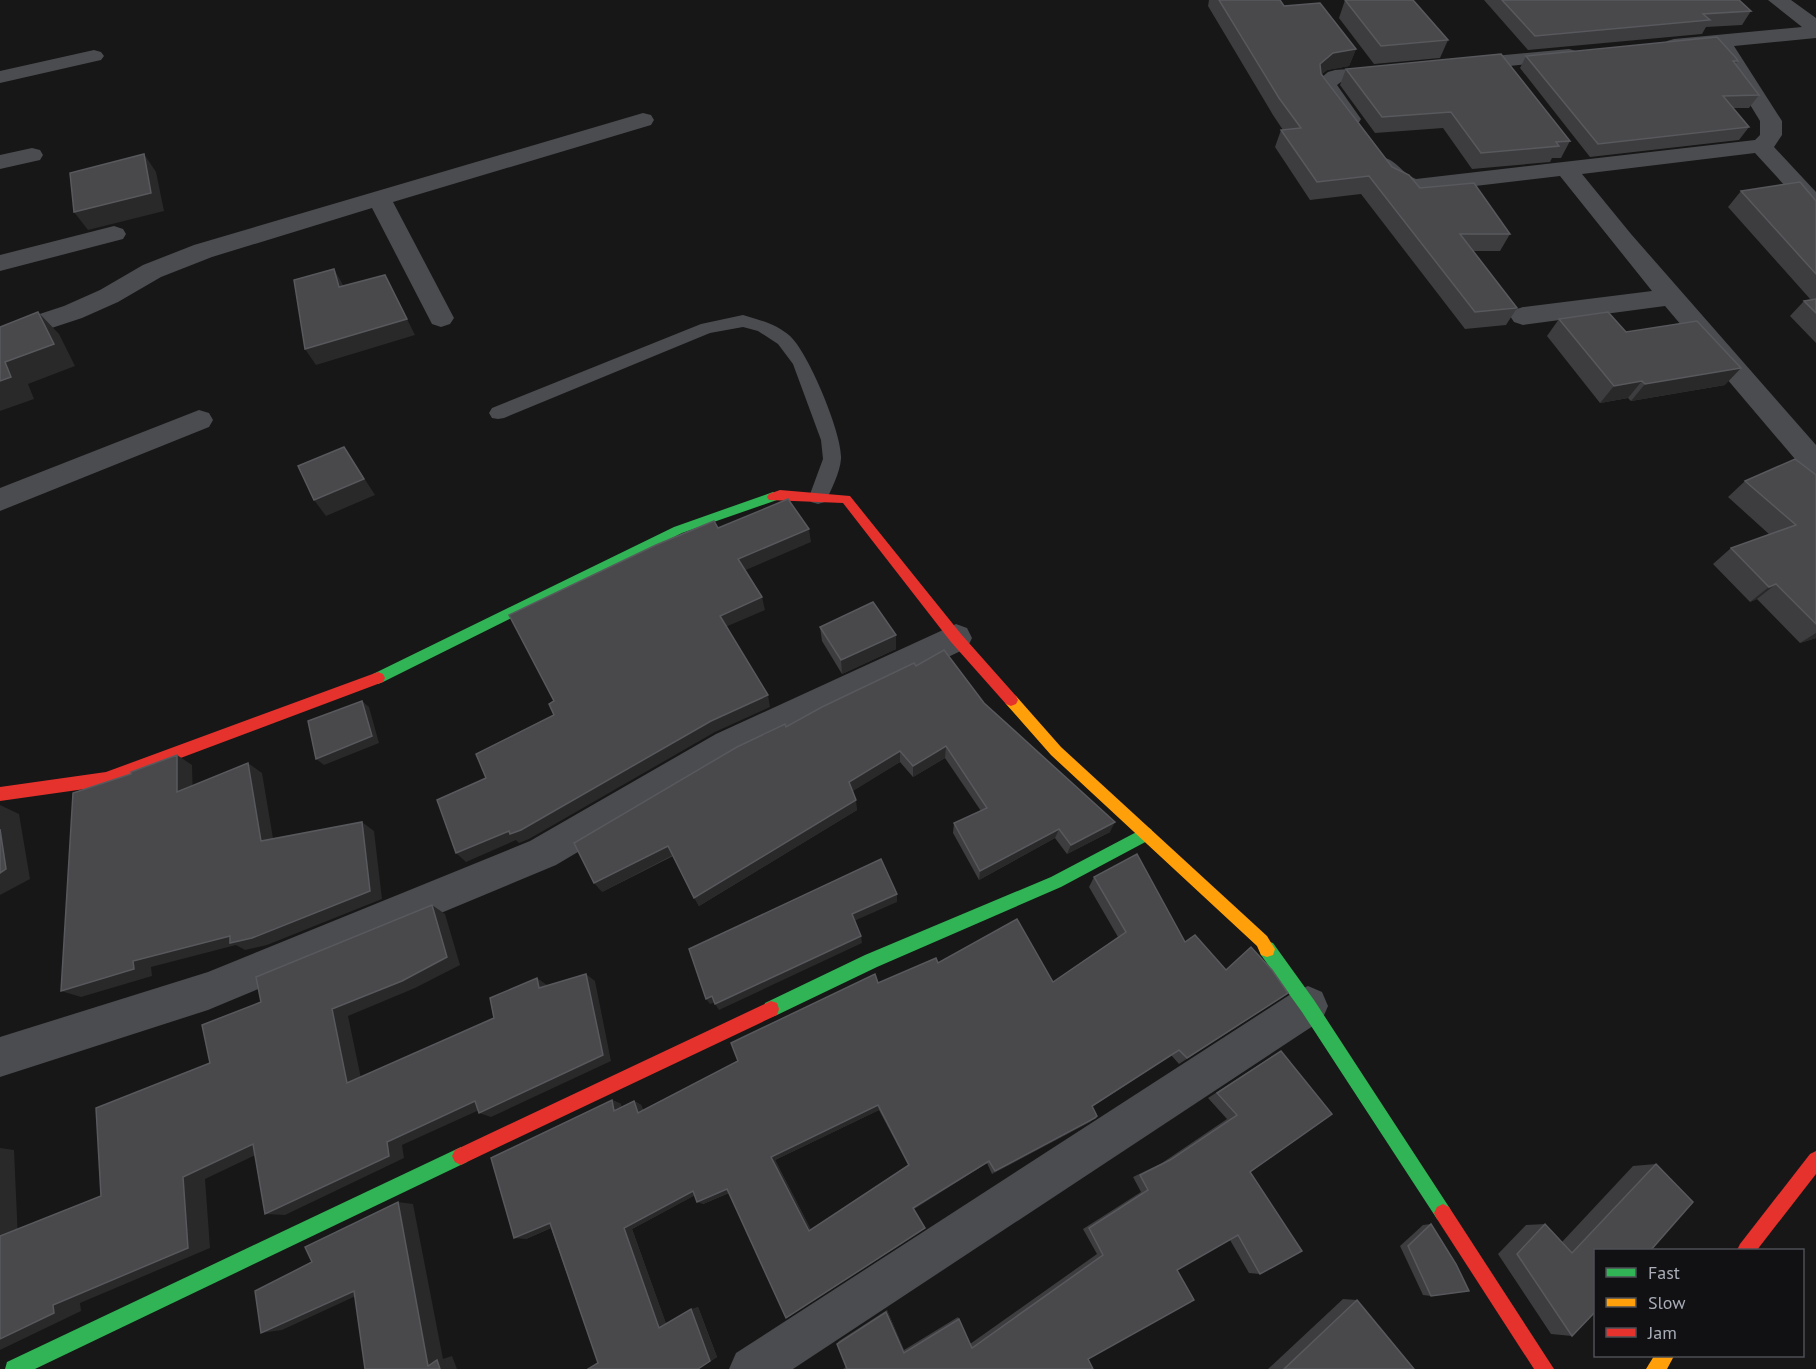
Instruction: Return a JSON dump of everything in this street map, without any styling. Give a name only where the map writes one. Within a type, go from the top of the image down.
[{"type":"street","points":[[1778,0],[1816,30]]},
{"type":"street","points":[[1651,47],[1816,30]]},
{"type":"street","points":[[1411,69],[1335,76],[1326,83],[1328,90],[1394,178],[1404,184],[1416,186],[1573,162],[1761,146],[1769,140],[1773,132],[1771,121],[1721,41]]},
{"type":"street","points":[[1444,66],[1593,53]]},
{"type":"street","points":[[1353,55],[1367,73]]},
{"type":"street","points":[[0,77],[94,56]]},
{"type":"street","points":[[1500,61],[1514,79]]},
{"type":"street","points":[[0,336],[73,312],[177,260],[643,120]]},
{"type":"street","points":[[1761,146],[1816,206]]},
{"type":"street","points":[[0,162],[32,155]]},
{"type":"street","points":[[1573,162],[1594,205],[1816,464]]},
{"type":"street","points":[[379,198],[441,318]]},
{"type":"street","points":[[0,263],[114,234]]},
{"type":"street","points":[[1523,316],[1672,297]]},
{"type":"street","points":[[0,500],[199,420]]},
{"type":"street","points":[[0,794],[106,779],[387,675],[678,530],[780,495],[846,499],[956,638],[1056,751],[1262,941],[1308,1006],[1545,1369]]},
{"type":"street","points":[[0,1057],[208,991],[543,853],[728,745],[956,638]]},
{"type":"street","points":[[14,1369],[871,961],[1056,882],[1146,834]]},
{"type":"street","points":[[752,1369],[1308,1006]]},
{"type":"street","points":[[1748,1249],[1816,1160]]},
{"type":"street","points":[[1655,1369],[1664,1357]]},
{"type":"lane","points":[[498,413],[707,328],[743,321],[764,327],[784,339],[801,362],[830,440],[832,459],[818,497]]},
{"type":"building","points":[[1219,0],[1280,0],[1284,6],[1320,3],[1356,49],[1333,53],[1320,64],[1321,74],[1392,167],[1409,175],[1420,188],[1474,183],[1510,234],[1460,234],[1517,308],[1475,312],[1369,176],[1317,182],[1281,130],[1301,128],[1279,98]]},
{"type":"building","points":[[1345,0],[1413,0],[1448,40],[1381,46]]},
{"type":"building","points":[[1502,0],[1739,0],[1751,11],[1703,14],[1710,20],[1535,36]]},
{"type":"building","points":[[1717,37],[1736,58],[1738,61],[1733,61],[1759,95],[1723,96],[1749,127],[1598,144],[1526,56]]},
{"type":"building","points":[[1501,54],[1570,141],[1556,142],[1559,146],[1481,153],[1451,112],[1382,117],[1346,69]]},
{"type":"building","points":[[144,154],[151,193],[74,212],[70,173]]},
{"type":"building","points":[[1800,182],[1816,201],[1816,274],[1741,191]]},
{"type":"building","points":[[334,269],[339,287],[385,275],[407,319],[305,349],[294,280]]},
{"type":"building","points":[[1816,299],[1816,313],[1804,301]]},
{"type":"building","points":[[38,312],[54,344],[5,362],[11,377],[0,381],[0,327]]},
{"type":"building","points":[[1608,312],[1626,332],[1697,321],[1741,368],[1645,384],[1642,381],[1614,386],[1559,319]]},
{"type":"building","points":[[344,447],[364,479],[314,500],[298,466]]},
{"type":"building","points":[[1795,459],[1816,475],[1816,624],[1776,584],[1769,587],[1731,548],[1796,525],[1745,481]]},
{"type":"building","points":[[788,499],[809,529],[738,559],[762,597],[720,616],[768,695],[711,721],[521,830],[510,834],[509,831],[456,853],[437,800],[486,778],[476,754],[554,715],[549,704],[554,701],[509,615],[656,545],[714,521],[718,528]]},
{"type":"building","points":[[873,602],[896,635],[841,660],[820,627]]},
{"type":"building","points":[[944,650],[984,703],[1115,822],[1071,845],[1059,829],[980,871],[954,823],[987,808],[946,746],[913,766],[900,751],[849,782],[856,800],[694,898],[668,846],[594,883],[574,843],[737,747],[785,724],[786,727],[822,707],[914,663],[916,666]]},
{"type":"building","points":[[362,701],[372,736],[316,759],[308,721]]},
{"type":"building","points":[[177,755],[177,792],[248,763],[261,841],[362,822],[370,891],[252,938],[230,943],[230,936],[133,961],[134,969],[61,991],[73,793],[131,774],[131,772]]},
{"type":"building","points":[[0,829],[6,869],[0,873]]},
{"type":"building","points":[[1137,854],[1185,942],[1195,935],[1226,970],[1251,947],[1272,970],[1288,993],[1187,1058],[1179,1050],[1092,1106],[1097,1116],[1095,1118],[995,1171],[989,1161],[913,1208],[925,1228],[786,1318],[727,1189],[697,1202],[693,1191],[624,1228],[659,1328],[691,1309],[710,1361],[698,1369],[588,1369],[598,1363],[550,1223],[514,1238],[491,1158],[612,1100],[614,1111],[634,1101],[638,1113],[738,1061],[731,1043],[875,974],[878,983],[936,958],[938,963],[1017,919],[1053,982],[1126,932],[1094,877]],"holes":[[[878,1105],[909,1165],[809,1231],[771,1157]]]},
{"type":"building","points":[[881,859],[897,894],[852,914],[861,936],[715,1004],[712,996],[706,999],[689,949]]},
{"type":"building","points":[[432,905],[447,957],[402,981],[332,1009],[347,1083],[494,1018],[490,998],[537,978],[539,988],[586,974],[603,1055],[479,1113],[475,1101],[387,1142],[389,1156],[265,1214],[253,1144],[183,1177],[188,1248],[53,1305],[54,1313],[0,1339],[0,1236],[101,1196],[96,1108],[210,1063],[202,1025],[261,1002],[256,977]]},
{"type":"building","points":[[1281,1051],[1332,1114],[1250,1172],[1302,1251],[1260,1274],[1238,1235],[1177,1270],[1194,1300],[1088,1359],[1093,1369],[847,1369],[837,1344],[886,1312],[904,1353],[959,1319],[972,1348],[1103,1255],[1089,1228],[1148,1190],[1140,1175],[1170,1160],[1237,1115],[1217,1093]]},
{"type":"building","points":[[1656,1164],[1693,1202],[1652,1249],[1594,1249],[1594,1313],[1572,1336],[1517,1254],[1545,1224],[1572,1253]]},
{"type":"building","points":[[398,1202],[428,1366],[437,1360],[440,1369],[365,1369],[354,1291],[261,1333],[255,1291],[312,1262],[305,1247]]},
{"type":"building","points":[[1431,1224],[1456,1264],[1469,1291],[1431,1296],[1408,1246]]},
{"type":"building","points":[[1357,1300],[1414,1369],[1284,1369]]},
{"type":"traffic: fast","points":[[378,678],[678,530],[773,497]]},
{"type":"traffic: fast","points":[[771,1009],[871,961],[1056,882],[1146,834]]},
{"type":"traffic: fast","points":[[1267,949],[1308,1006],[1443,1213]]},
{"type":"traffic: fast","points":[[14,1369],[461,1156]]},
{"type":"traffic: slow","points":[[1011,700],[1056,751],[1262,941],[1267,949]]},
{"type":"traffic: slow","points":[[1655,1369],[1664,1357]]},
{"type":"traffic: jam","points":[[773,497],[780,495],[846,499],[956,638],[1011,700]]},
{"type":"traffic: jam","points":[[0,794],[106,779],[378,678]]},
{"type":"traffic: jam","points":[[461,1156],[771,1009]]},
{"type":"traffic: jam","points":[[1747,1249],[1816,1160]]},
{"type":"traffic: jam","points":[[1443,1213],[1545,1369]]}]
